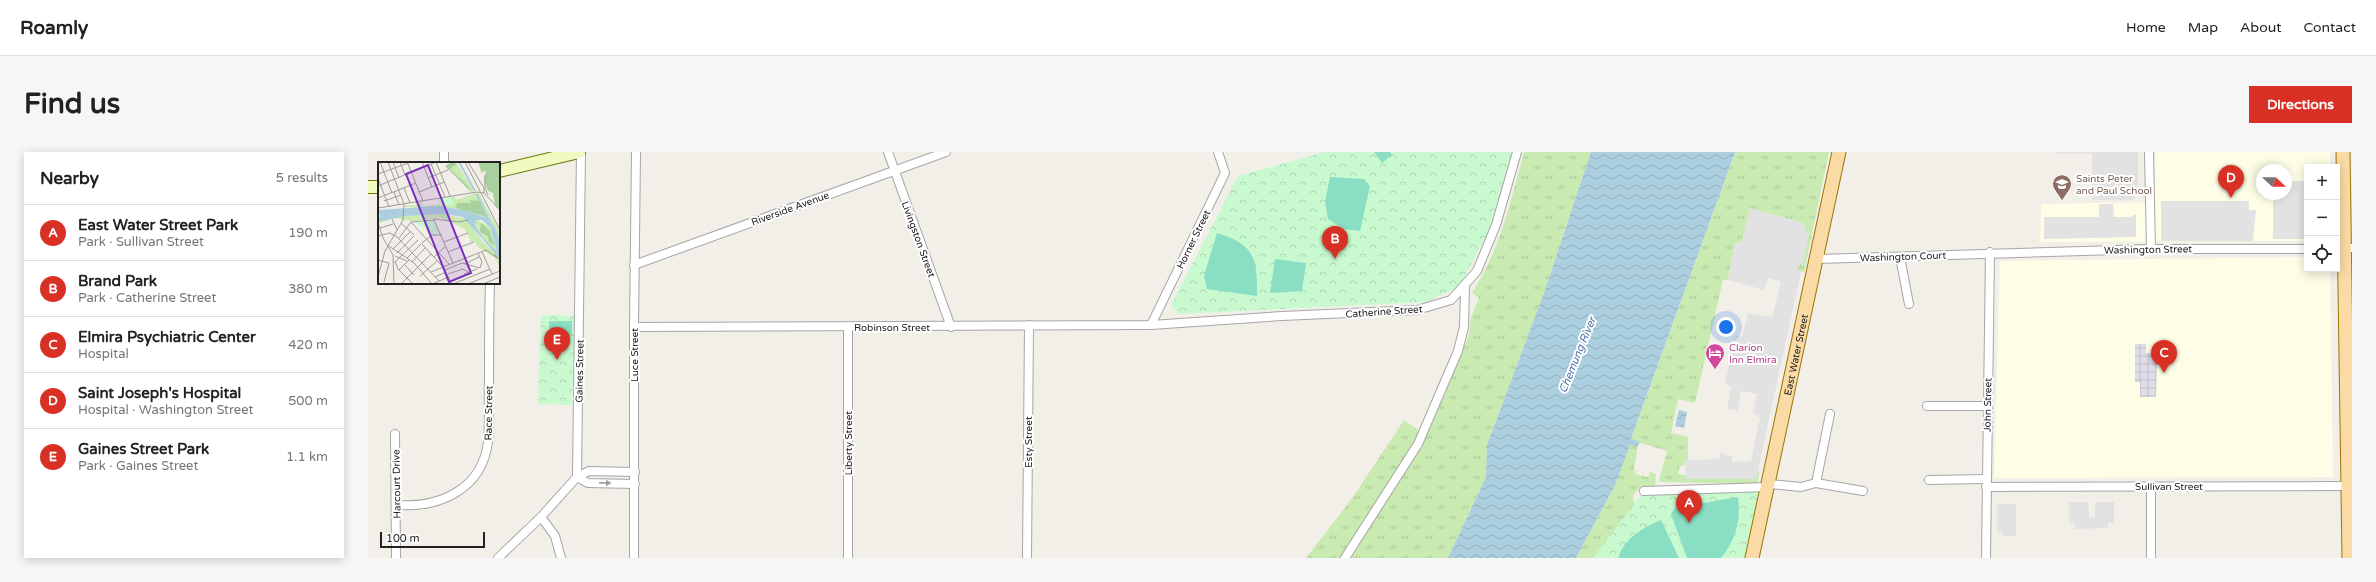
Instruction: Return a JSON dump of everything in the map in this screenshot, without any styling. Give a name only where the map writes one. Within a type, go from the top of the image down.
[{"type":"main road","points":[[500,171],[544,156],[580,152]]},
{"type":"main road","name":"East Water Street","points":[[1752,558],[1839,152]]},
{"type":"main road","points":[[2343,152],[2344,248],[2349,372],[2349,558]]},
{"type":"street","name":"Gaines Street","points":[[577,477],[580,152]]},
{"type":"street","name":"Luce Street","points":[[634,558],[634,265],[636,152]]},
{"type":"street","name":"Livingston Street","points":[[888,152],[950,327]]},
{"type":"street","name":"Riverside Avenue","points":[[634,265],[946,152]]},
{"type":"street","name":"Horner Street","points":[[1151,325],[1225,173],[1218,152]]},
{"type":"street","name":"Catherine Street","points":[[1151,325],[1282,316],[1417,310],[1451,300],[1477,271],[1487,249],[1517,152]]},
{"type":"street","points":[[2149,152],[2151,249]]},
{"type":"street","name":"Washington Street","points":[[1990,252],[2304,248]]},
{"type":"street","name":"Washington Court","points":[[1817,259],[1900,257],[1990,252]]},
{"type":"street","name":"John Street","points":[[1986,558],[1990,252]]},
{"type":"street","points":[[1900,257],[1909,304]]},
{"type":"street","name":"Race Street","points":[[396,505],[417,506],[446,499],[458,492],[478,470],[488,440],[490,284]]},
{"type":"street","points":[[1345,558],[1418,444],[1458,351],[1464,327],[1465,286]]},
{"type":"street","name":"Robinson Street","points":[[634,327],[848,328],[1029,325],[1151,325]]},
{"type":"street","name":"Esty Street","points":[[1027,558],[1029,325]]},
{"type":"street","name":"Liberty Street","points":[[848,328],[848,558]]},
{"type":"street","points":[[1927,406],[1987,406]]},
{"type":"street","points":[[1816,483],[1830,414]]},
{"type":"street","name":"Harcourt Drive","points":[[395,434],[396,558]]},
{"type":"street","points":[[498,558],[541,517],[577,477],[589,471],[635,472]]},
{"type":"street","points":[[577,477],[588,483],[635,484]]},
{"type":"street","name":"Sullivan Street","points":[[1929,480],[1986,483],[2151,486],[2350,486]]},
{"type":"street","points":[[1644,491],[1768,485],[1801,487],[1816,483],[1863,491]]},
{"type":"street","points":[[2151,486],[2151,558]]},
{"type":"street","points":[[541,517],[555,536],[561,558]]},
{"type":"shaded area","points":[[2057,152],[2138,152],[2138,193],[2133,193],[2134,200],[2092,200],[2092,153],[2057,154]]},
{"type":"shaded area","points":[[2155,152],[2330,152],[2330,164],[2304,164],[2304,241],[2040,242],[2041,204],[2155,202]]},
{"type":"shaded area","points":[[2292,181],[2304,181],[2304,239],[2273,239],[2273,200],[2292,200]]},
{"type":"shaded area","points":[[2161,201],[2249,201],[2249,210],[2256,210],[2253,241],[2161,241]]},
{"type":"shaded area","points":[[2099,204],[2113,204],[2114,217],[2130,217],[2136,214],[2136,237],[2044,239],[2044,217],[2099,217]]},
{"type":"shaded area","points":[[1750,208],[1804,223],[1805,230],[1809,233],[1803,265],[1799,264],[1797,270],[1801,272],[1756,479],[1686,479],[1685,460],[1719,459],[1720,453],[1732,456],[1732,462],[1751,461],[1760,418],[1753,413],[1757,394],[1741,391],[1738,411],[1727,409],[1731,386],[1725,384],[1735,336],[1742,336],[1748,313],[1772,317],[1781,283],[1768,278],[1764,290],[1728,280],[1735,243],[1742,242]]},
{"type":"shaded area","points":[[2304,257],[2304,272],[2330,272],[2333,477],[1994,478],[2000,261]]},
{"type":"shaded area","points":[[2135,344],[2146,344],[2146,353],[2157,353],[2156,397],[2140,397],[2140,382],[2135,382]]},
{"type":"shaded area","points":[[2069,502],[2088,502],[2089,517],[2095,517],[2095,502],[2114,502],[2114,523],[2108,523],[2108,528],[2075,529],[2075,523],[2069,523]]},
{"type":"shaded area","points":[[1997,504],[2016,504],[2016,536],[2003,536],[2003,532],[1997,532]]},
{"type":"green space","points":[[1325,152],[1512,152],[1489,231],[1459,287],[1426,302],[1178,314],[1171,305],[1238,176]]},
{"type":"green space","points":[[1374,152],[1390,152],[1392,155],[1382,163]]},
{"type":"green space","points":[[1524,152],[1591,152],[1544,293],[1487,445],[1486,477],[1448,558],[1306,558],[1353,497],[1404,420],[1425,435],[1448,387],[1469,335],[1471,318],[1479,298],[1472,293],[1498,242]]},
{"type":"green space","points":[[1735,152],[1829,152],[1804,272],[1797,270],[1799,264],[1803,264],[1808,234],[1804,230],[1750,208],[1742,242],[1735,243],[1728,280],[1723,280],[1695,403],[1678,399],[1671,433],[1688,437],[1688,460],[1685,460],[1685,465],[1680,466],[1678,474],[1686,475],[1686,478],[1756,478],[1757,472],[1760,471],[1757,484],[1661,482],[1659,480],[1667,451],[1631,440]]},
{"type":"green space","points":[[1330,177],[1364,179],[1370,186],[1360,231],[1344,229],[1328,219],[1325,202]]},
{"type":"green space","points":[[1217,233],[1240,243],[1247,248],[1252,255],[1255,263],[1257,296],[1207,289],[1204,276]]},
{"type":"green space","points":[[1275,259],[1306,263],[1302,291],[1270,293]]},
{"type":"green space","points":[[541,315],[575,316],[572,405],[538,404]]},
{"type":"green space","points":[[549,321],[572,321],[572,336],[549,335]]},
{"type":"green space","points":[[1630,445],[1638,446],[1634,467],[1635,474],[1648,477],[1650,472],[1656,474],[1655,488],[1639,489],[1633,495],[1633,500],[1639,507],[1610,558],[1576,558],[1616,483]]},
{"type":"green space","points":[[1768,487],[1750,558],[1593,558],[1644,491]]},
{"type":"green space","points":[[1738,497],[1739,514],[1734,537],[1721,558],[1687,558],[1671,514],[1675,508]]},
{"type":"green space","points":[[1661,520],[1679,558],[1618,558],[1625,545],[1635,534]]},
{"type":"water","name":"Chemung River","points":[[1591,152],[1735,152],[1631,439],[1640,442],[1638,446],[1630,445],[1616,483],[1576,558],[1448,558],[1486,477],[1487,445],[1544,293]]},
{"type":"water","points":[[1679,410],[1687,412],[1684,428],[1675,426]]},
{"type":"place","name":"Saint Joseph's Hospital","points":[[2231,198]]},
{"type":"place","name":"Saints Peter and Paul School","points":[[2062,201]]},
{"type":"place","name":"Brand Park","points":[[1335,259]]},
{"type":"place","name":"Gaines Street Park","points":[[557,360]]},
{"type":"place","name":"Clarion Inn Elmira","points":[[1715,370]]},
{"type":"place","name":"Elmira Psychiatric Center","points":[[2164,373]]},
{"type":"place","name":"East Water Street Park","points":[[1689,523]]}]
